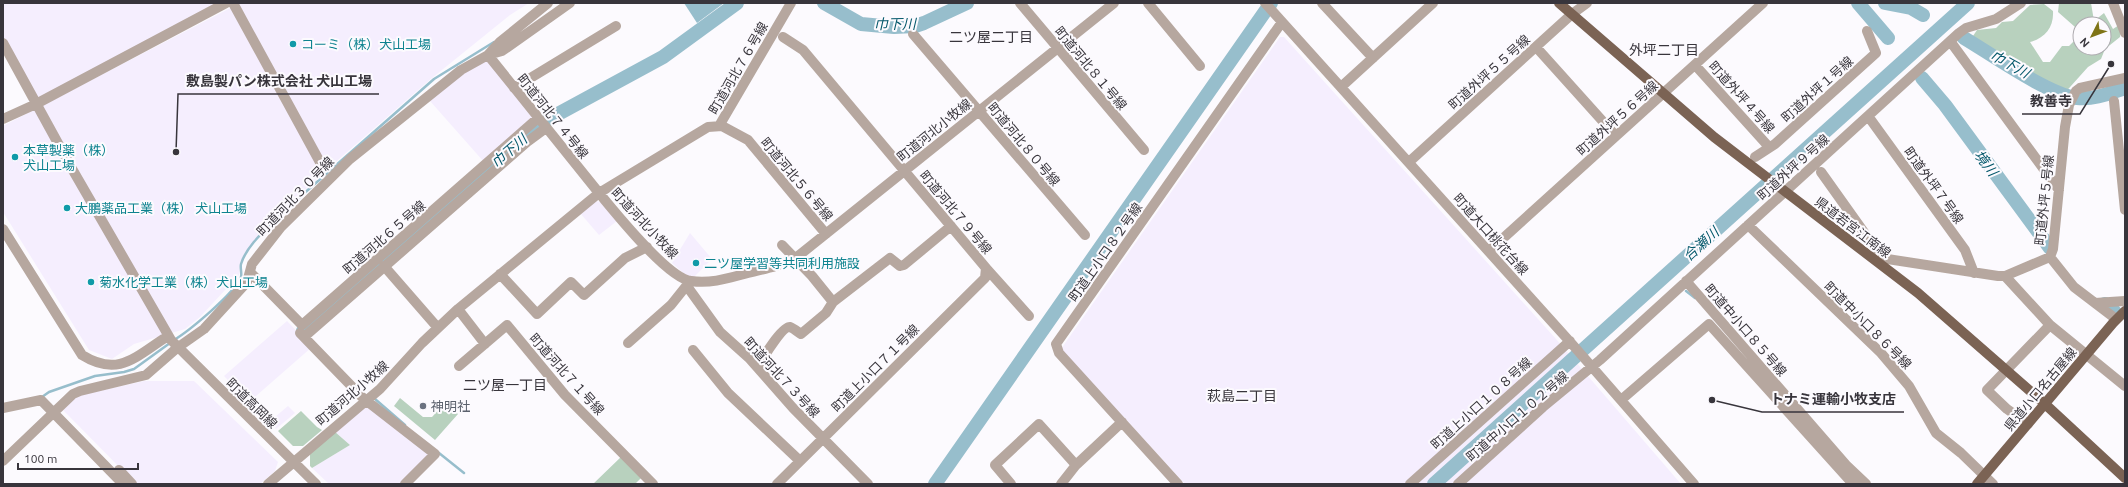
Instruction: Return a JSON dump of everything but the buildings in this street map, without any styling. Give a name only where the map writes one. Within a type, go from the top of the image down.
[{"type":"main road","name":"県道若宮江南線","points":[[1559,3],[1663,94],[1759,173],[1880,260],[2045,404],[2125,478]]},
{"type":"main road","name":"県道小口名古屋線","points":[[1977,484],[2120,315]]},
{"type":"street","points":[[3,119],[36,104],[226,3]]},
{"type":"street","points":[[233,3],[321,164]]},
{"type":"street","points":[[488,55],[500,42],[548,3]]},
{"type":"street","name":"町道河北３０号線","points":[[3,461],[56,411],[80,391],[146,375],[172,341],[204,329],[218,316],[249,276],[252,264],[281,227],[350,158],[461,70],[488,55],[502,51],[570,3]]},
{"type":"street","name":"町道河北７６号線","points":[[723,127],[791,3]]},
{"type":"street","name":"町道河北８１号線","points":[[1020,3],[1144,150]]},
{"type":"street","name":"町道河北小牧線","points":[[268,484],[380,389],[458,309],[599,193],[647,246],[672,271],[687,283],[727,280],[776,267],[795,258],[826,234],[1114,3]]},
{"type":"street","points":[[1148,3],[1200,66]]},
{"type":"street","name":"町道大口桃花台線","points":[[1265,3],[1571,342],[1694,484]]},
{"type":"street","points":[[1322,3],[1373,58]]},
{"type":"street","points":[[1341,87],[1433,3]]},
{"type":"street","name":"町道外坪５５号線","points":[[1409,162],[1572,14],[1587,3]]},
{"type":"street","name":"町道外坪５６号線","points":[[1489,251],[1763,3]]},
{"type":"street","name":"町道外坪９号線","points":[[1591,366],[1962,30],[1996,19],[2021,3]]},
{"type":"street","points":[[2113,3],[2125,32]]},
{"type":"street","name":"町道上小口８２号線","points":[[1178,484],[1058,351],[1056,343],[1282,22]]},
{"type":"street","points":[[514,88],[616,26]]},
{"type":"street","name":"町道外坪１号線","points":[[1755,157],[1769,147],[1876,52],[1867,31]]},
{"type":"street","name":"町道河北８０号線","points":[[913,34],[1085,235]]},
{"type":"street","name":"町道河北７９号線","points":[[783,37],[803,50],[986,268],[1029,316]]},
{"type":"street","points":[[1950,42],[2059,190]]},
{"type":"street","name":"町道高岡線","points":[[3,43],[36,104],[172,341],[316,484]]},
{"type":"street","points":[[1538,46],[1618,134]]},
{"type":"street","name":"町道河北７４号線","points":[[488,55],[599,193]]},
{"type":"street","name":"町道外坪４号線","points":[[1695,65],[1769,147]]},
{"type":"street","name":"町道外坪５号線","points":[[1880,260],[2005,276],[2052,254],[2065,127],[2070,102],[2076,91],[2082,87],[2125,78]]},
{"type":"street","points":[[2114,101],[2125,210]]},
{"type":"street","name":"町道外坪７号線","points":[[1868,116],[1965,250],[1974,273]]},
{"type":"street","points":[[306,335],[527,142],[542,123]]},
{"type":"street","name":"町道河北６５号線","points":[[249,276],[302,326],[542,123]]},
{"type":"street","points":[[599,193],[708,127],[723,127]]},
{"type":"street","name":"町道河北５６号線","points":[[723,127],[748,140],[826,234]]},
{"type":"street","points":[[1821,172],[1880,260]]},
{"type":"street","name":"町道中小口８６号線","points":[[1748,224],[1881,353],[1909,386],[1936,433],[1993,484]]},
{"type":"street","points":[[757,367],[784,330],[790,328],[801,334],[826,314],[833,302],[890,258],[900,266],[904,265],[951,226]]},
{"type":"street","points":[[3,229],[82,354],[94,362],[108,366],[124,364],[172,341]]},
{"type":"street","points":[[782,245],[812,276],[833,302]]},
{"type":"street","points":[[500,274],[536,314],[571,282],[584,295],[625,258],[647,246]]},
{"type":"street","points":[[2052,254],[2066,278],[2100,303],[2120,315]]},
{"type":"street","points":[[384,266],[438,328]]},
{"type":"street","name":"町道上小口７１号線","points":[[777,484],[985,278],[986,268]]},
{"type":"street","points":[[249,276],[367,400],[435,454],[405,484]]},
{"type":"street","points":[[2005,276],[2050,325],[2125,386]]},
{"type":"street","name":"町道中小口８５号線","points":[[1686,281],[1847,466],[1866,484]]},
{"type":"street","points":[[628,343],[671,305],[687,283]]},
{"type":"street","name":"町道河北７３号線","points":[[687,283],[715,326],[757,367],[823,439],[868,484]]},
{"type":"street","points":[[2100,303],[2125,301]]},
{"type":"street","points":[[458,309],[485,344]]},
{"type":"street","points":[[1621,400],[1709,324],[1852,484]]},
{"type":"street","name":"町道河北７１号線","points":[[459,366],[507,325],[565,395],[653,484]]},
{"type":"street","points":[[2028,424],[2007,409],[1987,390],[2050,325]]},
{"type":"street","name":"町道上小口１０８号線","points":[[1410,484],[1571,342]]},
{"type":"street","points":[[693,350],[728,393],[800,461]]},
{"type":"street","name":"町道中小口１０２号線","points":[[1458,484],[1591,366]]},
{"type":"street","points":[[3,408],[41,400],[56,411],[132,484]]},
{"type":"street","points":[[56,411],[123,484]]},
{"type":"street","points":[[1061,484],[1076,465],[1122,422]]},
{"type":"street","points":[[1012,484],[995,465],[1039,424],[1076,465]]},
{"type":"street","points":[[413,484],[441,456]]},
{"type":"shaded area","points":[[3,3],[226,3],[36,104],[3,43]]},
{"type":"shaded area","points":[[240,3],[529,3],[510,15],[432,78],[331,166],[279,214],[259,235],[240,262],[239,275],[200,317],[185,329],[134,344],[112,359],[89,350],[3,212],[3,126]]},
{"type":"shaded area","points":[[1280,37],[1284,37],[1556,339],[1681,484],[1185,484],[1061,349]]},
{"type":"shaded area","points":[[487,59],[534,117],[484,162],[430,101],[462,73]]},
{"type":"shaded area","points":[[595,201],[602,202],[617,221],[599,235],[580,213]]},
{"type":"shaded area","points":[[690,233],[712,259],[693,278],[688,277],[672,263]]},
{"type":"shaded area","points":[[287,321],[312,347],[249,402],[224,376]]},
{"type":"shaded area","points":[[144,381],[194,381],[278,462],[275,471],[260,484],[136,484],[63,410],[77,396]]},
{"type":"shaded area","points":[[370,402],[431,453],[401,484],[329,484],[312,468],[350,445],[334,431]]},
{"type":"shaded area","points":[[288,406],[295,413],[276,429],[269,422]]},
{"type":"green space","points":[[2059,3],[2091,3],[2093,16],[2072,16],[2072,24],[2058,12]]},
{"type":"green space","points":[[2044,4],[2053,11],[2052,22],[2048,31],[2044,35],[2030,42],[2043,62],[2050,62],[2062,46],[2069,46],[2072,43],[2072,56],[2102,56],[2101,59],[2088,67],[2062,96],[2039,88],[2004,69],[1973,48],[1973,36],[1977,30],[1996,28],[2002,22],[2013,21],[2030,5]]},
{"type":"green space","points":[[2119,25],[2121,30],[2120,37],[2112,43],[2112,27],[2113,29]]},
{"type":"green space","points":[[400,398],[423,417],[432,417],[445,403],[458,414],[435,440],[394,406]]},
{"type":"green space","points":[[301,411],[322,430],[303,446],[293,446],[278,431]]},
{"type":"green space","points":[[334,431],[350,445],[312,468],[310,466],[310,451]]},
{"type":"green space","points":[[622,456],[642,477],[635,484],[593,484]]},
{"type":"water","points":[[684,3],[724,3],[697,23]]},
{"type":"waterway","name":"巾下川","points":[[303,331],[545,121],[663,57],[737,3]]},
{"type":"waterway","name":"巾下川","points":[[824,3],[861,24],[894,27],[915,26],[967,3]]},
{"type":"waterway","points":[[935,484],[1271,3]]},
{"type":"waterway","name":"境川","points":[[1858,3],[1888,38]]},
{"type":"waterway","name":"巾下川","points":[[1885,3],[1911,8],[1923,15]]},
{"type":"waterway","name":"合瀬川","points":[[1434,484],[1968,3]]},
{"type":"waterway","name":"巾下川","points":[[1964,38],[2036,82],[2065,95],[2077,98],[2090,98],[2102,96],[2125,88]]},
{"type":"waterway","points":[[174,340],[190,329],[221,302],[237,284],[241,277],[241,264],[248,249],[284,211],[434,79],[494,42]]},
{"type":"waterway","name":"境川","points":[[1922,78],[1945,105],[2050,248]]},
{"type":"waterway","points":[[1686,291],[1695,298]]},
{"type":"waterway","name":"境川","points":[[2105,304],[2114,311]]},
{"type":"waterway","points":[[42,397],[49,392],[95,376],[134,369],[170,343]]},
{"type":"waterway","points":[[375,399],[405,425]]},
{"type":"waterway","points":[[437,455],[439,453],[464,473]]},
{"type":"place","name":"コーミ（株）犬山工場","points":[[293,44]]},
{"type":"place","name":"教善寺","points":[[2111,64]]},
{"type":"place","name":"敷島製パン株式会社 犬山工場","points":[[176,152]]},
{"type":"place","name":"本草製薬（株） 犬山工場","points":[[15,157]]},
{"type":"place","name":"大鵬薬品工業（株） 犬山工場","points":[[67,208]]},
{"type":"place","name":"二ツ屋学習等共同利用施設","points":[[696,263]]},
{"type":"place","name":"菊水化学工業（株）犬山工場","points":[[91,282]]},
{"type":"place","name":"トナミ運輸小牧支店","points":[[1712,400]]},
{"type":"place","name":"神明社","points":[[423,406]]},
{"type":"district","name":"二ツ屋二丁目","points":[[991,37]]},
{"type":"district","name":"外坪二丁目","points":[[1664,50]]},
{"type":"district","name":"二ツ屋一丁目","points":[[505,385]]},
{"type":"district","name":"萩島二丁目","points":[[1242,396]]}]
